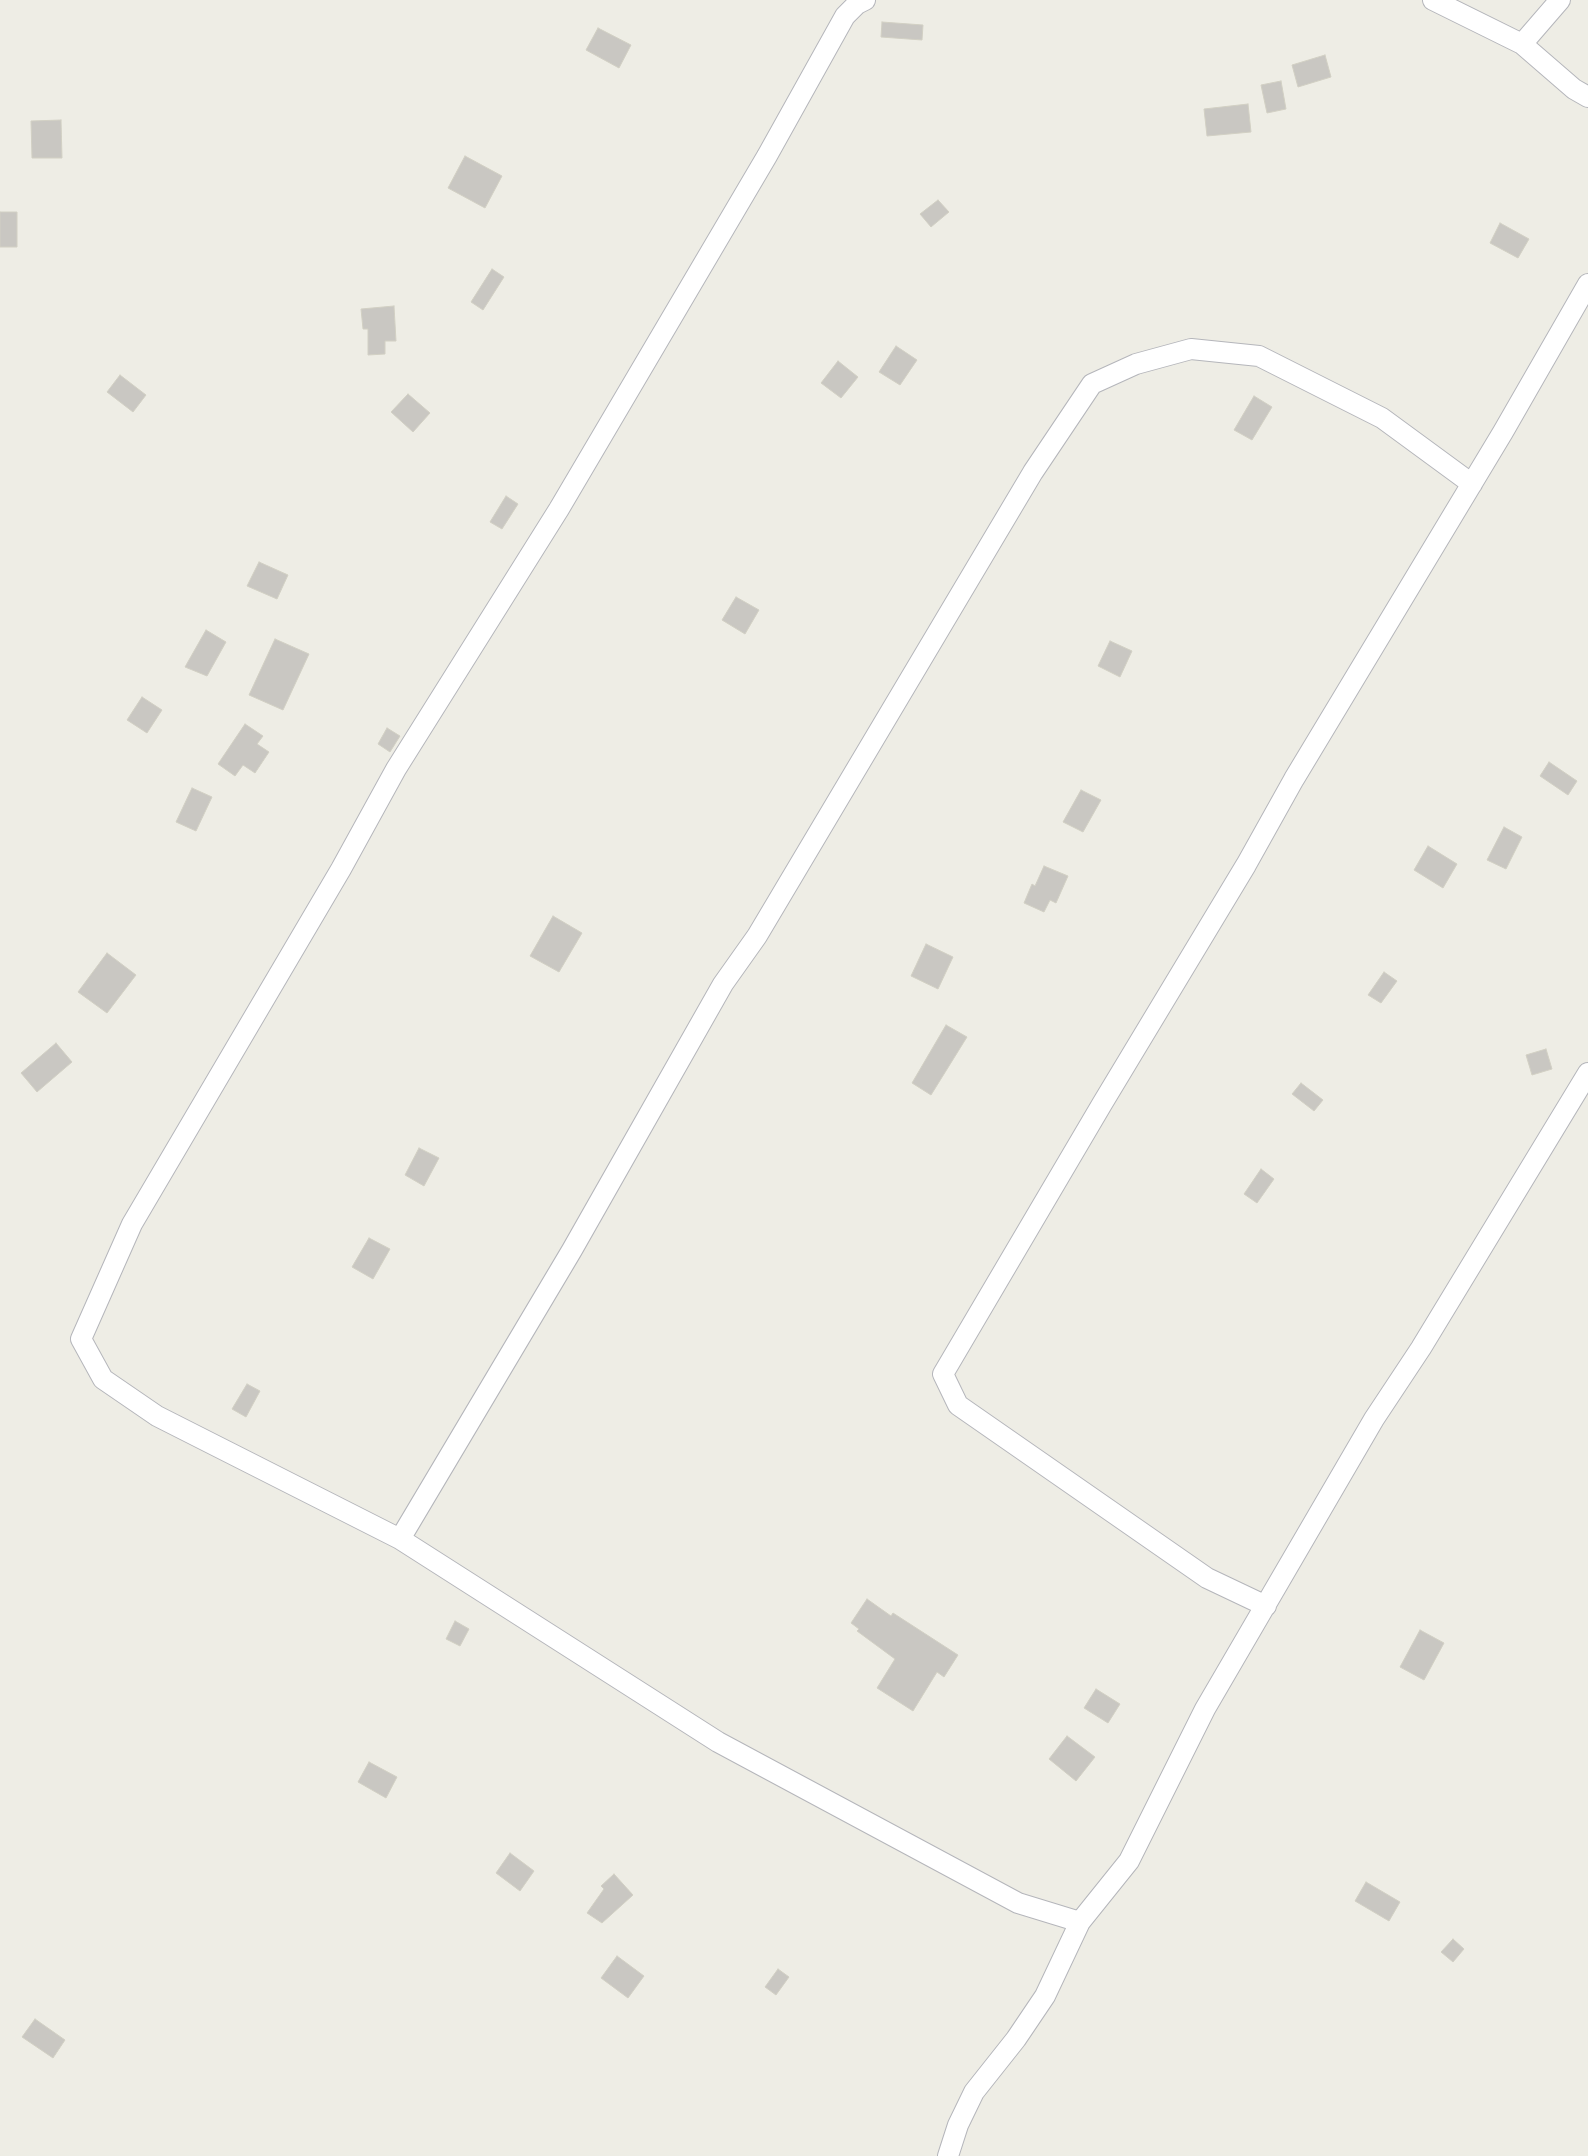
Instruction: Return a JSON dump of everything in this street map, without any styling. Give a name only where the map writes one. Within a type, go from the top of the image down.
[{"type":"street","points":[[865,0],[857,4],[845,16],[762,165],[559,508],[396,769],[341,869],[132,1224],[81,1338],[103,1379],[157,1416],[400,1539],[718,1742],[1018,1904],[1080,1922]]},
{"type":"street","points":[[1433,0],[1522,44],[1574,89],[1588,97]]},
{"type":"street","points":[[1522,44],[1560,0]]},
{"type":"street","points":[[1266,1606],[1207,1578],[958,1405],[943,1374],[1097,1112],[1246,865],[1294,779],[1472,484],[1588,284]]},
{"type":"street","points":[[400,1539],[572,1250],[723,984],[757,936],[1033,472],[1092,384],[1136,364],[1191,349],[1259,356],[1382,418],[1472,484]]},
{"type":"street","points":[[948,2156],[958,2125],[974,2092],[1016,2039],[1045,1996],[1080,1922],[1128,1861],[1205,1709],[1374,1419],[1421,1348],[1588,1073]]},
{"type":"building","points":[[882,22],[923,25],[922,40],[881,37]]},
{"type":"building","points":[[598,28],[631,45],[619,68],[586,50]]},
{"type":"building","points":[[1325,55],[1331,77],[1298,87],[1292,65]]},
{"type":"building","points":[[1281,81],[1286,109],[1267,113],[1261,85]]},
{"type":"building","points":[[1248,104],[1251,132],[1207,136],[1204,109]]},
{"type":"building","points":[[61,120],[62,158],[32,158],[31,121]]},
{"type":"building","points":[[465,156],[502,176],[485,208],[448,188]]},
{"type":"building","points":[[938,200],[949,212],[931,227],[920,214]]},
{"type":"building","points":[[0,212],[17,212],[17,247],[0,247]]},
{"type":"building","points":[[1500,223],[1529,239],[1518,258],[1490,243]]},
{"type":"building","points":[[492,269],[504,277],[483,310],[471,302]]},
{"type":"building","points":[[394,306],[396,341],[385,341],[385,354],[368,355],[368,329],[363,329],[361,309]]},
{"type":"building","points":[[896,346],[917,360],[900,385],[879,372]]},
{"type":"building","points":[[838,361],[858,377],[841,398],[821,383]]},
{"type":"building","points":[[120,375],[146,395],[133,412],[107,392]]},
{"type":"building","points":[[408,394],[430,413],[413,432],[391,412]]},
{"type":"building","points":[[1254,396],[1272,407],[1252,440],[1234,430]]},
{"type":"building","points":[[506,496],[518,504],[502,529],[490,522]]},
{"type":"building","points":[[259,562],[288,575],[277,599],[247,586]]},
{"type":"building","points":[[736,597],[759,610],[745,634],[722,620]]},
{"type":"building","points":[[206,630],[226,642],[207,676],[185,667]]},
{"type":"building","points":[[275,639],[309,654],[283,710],[249,695]]},
{"type":"building","points":[[1110,641],[1132,651],[1120,677],[1098,666]]},
{"type":"building","points":[[142,697],[162,710],[147,733],[127,720]]},
{"type":"building","points":[[245,724],[263,736],[257,744],[269,752],[255,773],[243,765],[235,776],[218,764]]},
{"type":"building","points":[[387,728],[400,736],[390,752],[378,744]]},
{"type":"building","points":[[1549,762],[1577,781],[1568,795],[1540,776]]},
{"type":"building","points":[[192,788],[212,797],[196,831],[176,822]]},
{"type":"building","points":[[1081,790],[1101,800],[1083,832],[1063,822]]},
{"type":"building","points":[[1504,827],[1522,837],[1506,869],[1487,860]]},
{"type":"building","points":[[1428,846],[1457,864],[1443,888],[1414,870]]},
{"type":"building","points":[[1044,866],[1068,876],[1056,903],[1050,900],[1044,912],[1024,903],[1032,884],[1035,886]]},
{"type":"building","points":[[553,916],[582,933],[559,972],[530,956]]},
{"type":"building","points":[[926,944],[953,957],[938,989],[911,976]]},
{"type":"building","points":[[107,953],[136,975],[107,1013],[78,992]]},
{"type":"building","points":[[1384,972],[1397,981],[1381,1003],[1368,995]]},
{"type":"building","points":[[946,1025],[967,1037],[931,1095],[912,1083]]},
{"type":"building","points":[[56,1043],[72,1062],[37,1092],[21,1073]]},
{"type":"building","points":[[1546,1049],[1552,1069],[1532,1075],[1526,1055]]},
{"type":"building","points":[[1301,1083],[1323,1100],[1314,1111],[1292,1094]]},
{"type":"building","points":[[419,1148],[439,1158],[424,1186],[405,1175]]},
{"type":"building","points":[[1261,1169],[1274,1179],[1257,1203],[1244,1194]]},
{"type":"building","points":[[369,1238],[390,1249],[373,1279],[352,1267]]},
{"type":"building","points":[[247,1384],[260,1391],[246,1417],[232,1409]]},
{"type":"building","points":[[867,1599],[891,1616],[893,1613],[958,1655],[944,1677],[937,1672],[913,1711],[877,1688],[895,1659],[857,1631],[859,1629],[851,1623]]},
{"type":"building","points":[[455,1621],[469,1629],[460,1646],[446,1639]]},
{"type":"building","points":[[1420,1630],[1444,1643],[1424,1680],[1400,1667]]},
{"type":"building","points":[[1096,1689],[1120,1704],[1108,1723],[1084,1708]]},
{"type":"building","points":[[1067,1736],[1095,1757],[1076,1781],[1049,1759]]},
{"type":"building","points":[[369,1762],[397,1777],[386,1798],[358,1782]]},
{"type":"building","points":[[510,1853],[534,1871],[520,1891],[496,1873]]},
{"type":"building","points":[[614,1874],[633,1895],[602,1923],[587,1913],[604,1889],[601,1886]]},
{"type":"building","points":[[1366,1882],[1400,1902],[1389,1921],[1355,1901]]},
{"type":"building","points":[[1453,1939],[1464,1949],[1453,1962],[1441,1952]]},
{"type":"building","points":[[617,1956],[644,1976],[628,1998],[601,1978]]},
{"type":"building","points":[[778,1969],[789,1977],[776,1995],[765,1987]]},
{"type":"building","points":[[35,2019],[65,2040],[53,2058],[22,2037]]}]
